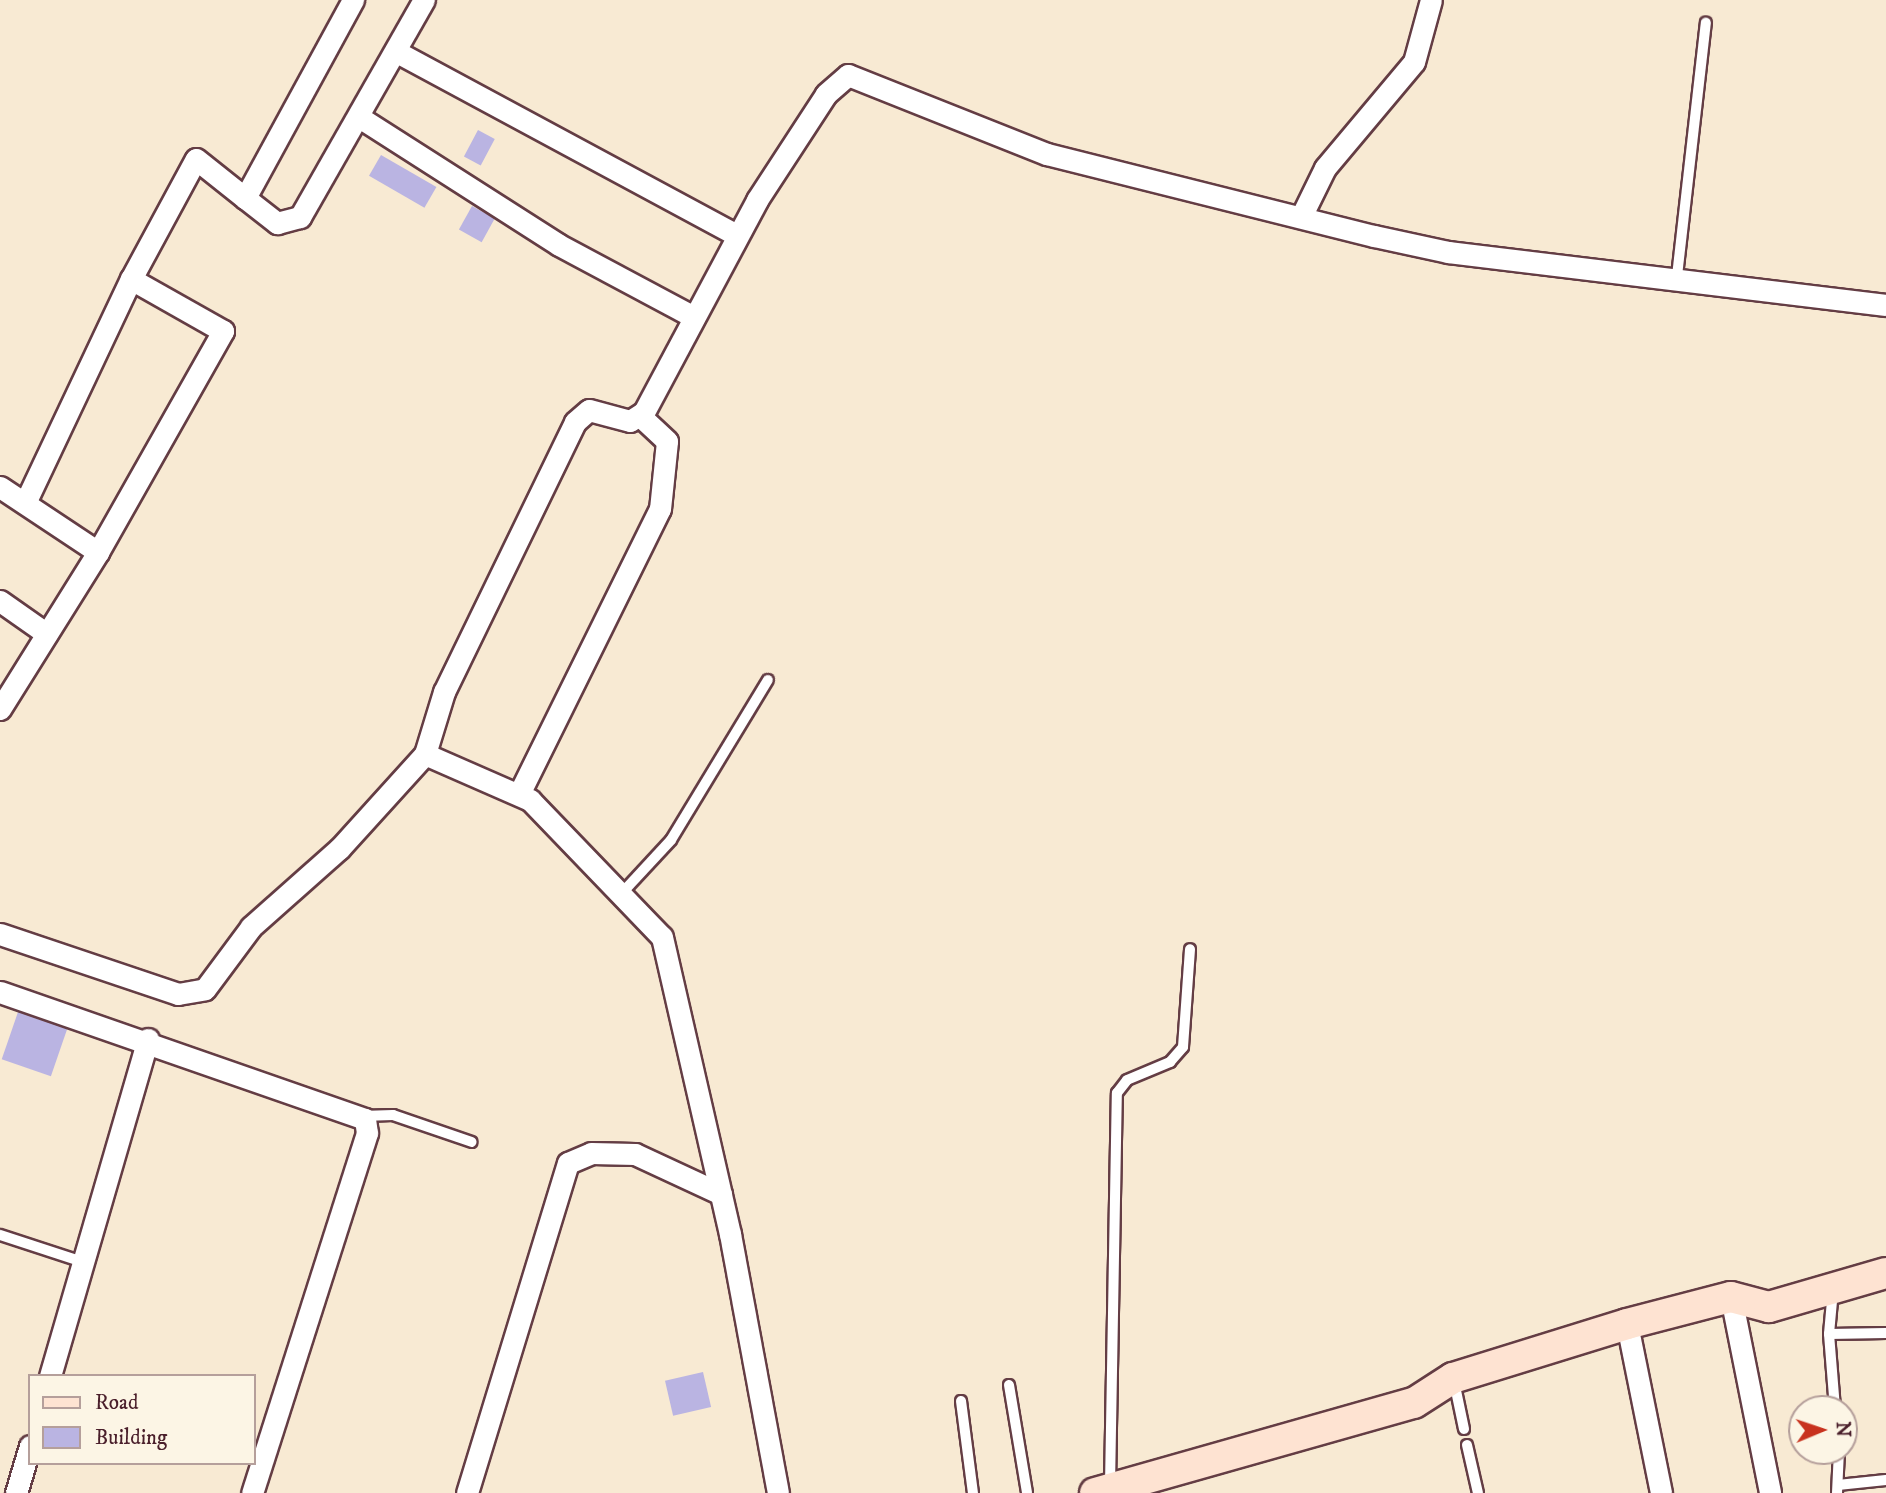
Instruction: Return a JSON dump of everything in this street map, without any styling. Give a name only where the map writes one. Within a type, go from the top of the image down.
[{"type":"main road","points":[[1102,1491],[1415,1403],[1453,1378],[1627,1324],[1731,1297],[1769,1307],[1886,1273]]},
{"type":"street","points":[[245,198],[353,0]]},
{"type":"street","points":[[25,503],[131,279],[196,159],[277,223],[294,221],[359,117],[424,0]]},
{"type":"street","points":[[1301,217],[1325,169],[1414,62],[1431,0]]},
{"type":"street","points":[[395,51],[737,235]]},
{"type":"street","points":[[0,934],[195,994],[269,907],[339,849],[425,754],[444,692],[575,422],[589,410],[629,421],[640,416],[737,235],[826,94],[848,75],[1047,154],[1448,252],[1677,276],[1886,305]]},
{"type":"street","points":[[359,117],[559,245],[694,317]]},
{"type":"street","points":[[0,709],[98,552],[223,331],[131,279]]},
{"type":"street","points":[[519,794],[660,509],[667,441],[640,416]]},
{"type":"street","points":[[0,487],[98,552]]},
{"type":"street","points":[[0,601],[47,634]]},
{"type":"street","points":[[425,754],[519,794],[622,893],[669,951],[721,1194],[778,1493]]},
{"type":"street","points":[[0,992],[148,1039],[362,1116],[367,1133],[252,1493]]},
{"type":"street","points":[[51,1374],[148,1039]]},
{"type":"street","points":[[467,1493],[568,1163],[591,1153],[635,1154],[721,1194]]},
{"type":"street","points":[[1731,1297],[1770,1493]]},
{"type":"street","points":[[1627,1324],[1661,1493]]},
{"type":"street","points":[[16,1493],[28,1453]]},
{"type":"lane","points":[[1677,276],[1706,23]]},
{"type":"lane","points":[[622,893],[671,840],[768,680]]},
{"type":"lane","points":[[1102,1491],[1117,1093],[1127,1080],[1170,1062],[1183,1048],[1190,949]]},
{"type":"lane","points":[[362,1116],[393,1115],[472,1142]]},
{"type":"lane","points":[[0,1235],[83,1262]]},
{"type":"lane","points":[[1833,1288],[1829,1334],[1834,1395]]},
{"type":"lane","points":[[1829,1334],[1886,1333]]},
{"type":"lane","points":[[1453,1378],[1464,1429]]},
{"type":"lane","points":[[1009,1385],[1027,1493]]},
{"type":"lane","points":[[961,1401],[973,1493]]},
{"type":"lane","points":[[1467,1445],[1478,1493]]},
{"type":"lane","points":[[1838,1465],[1837,1489],[1886,1480]]},
{"type":"building","points":[[478,130],[495,139],[481,165],[464,156]]},
{"type":"building","points":[[381,155],[436,187],[424,208],[369,176]]},
{"type":"building","points":[[472,206],[495,219],[482,242],[459,230]]},
{"type":"building","points":[[18,1012],[67,1029],[51,1076],[2,1059]]},
{"type":"building","points":[[703,1372],[711,1407],[673,1416],[665,1381]]}]
